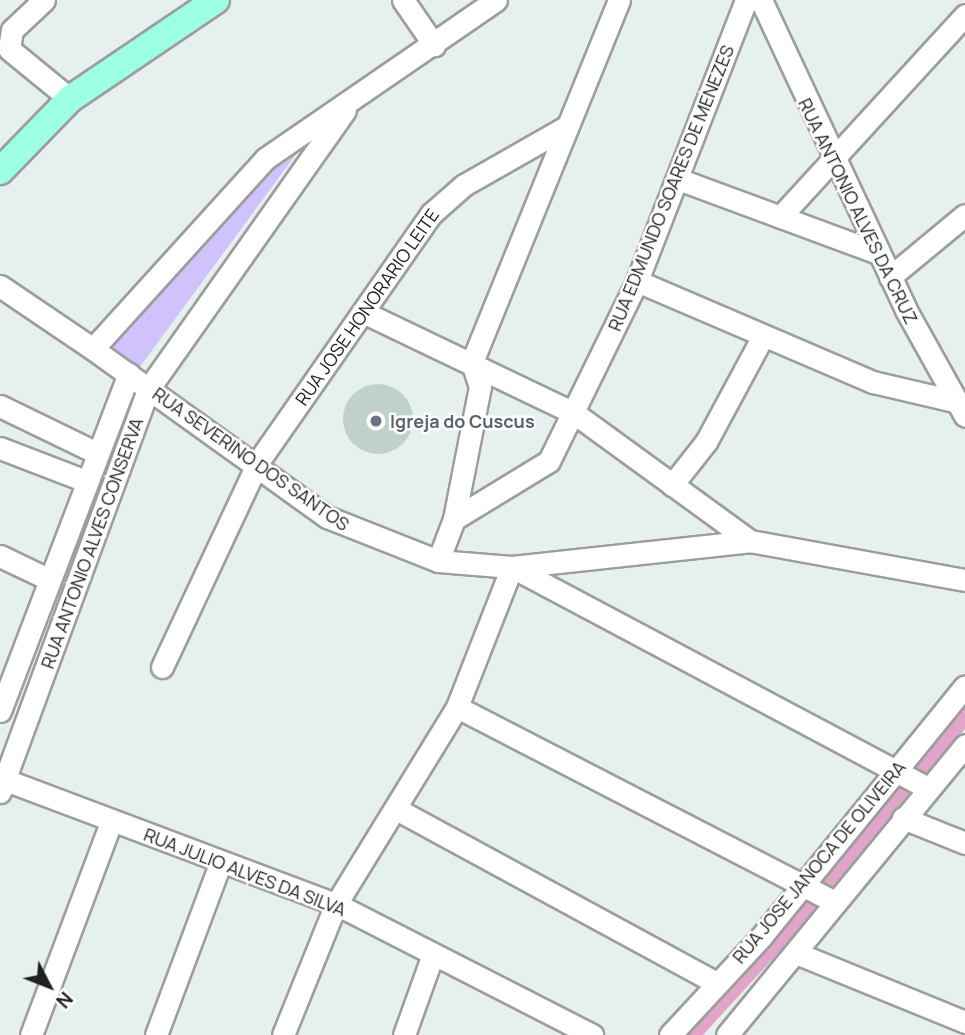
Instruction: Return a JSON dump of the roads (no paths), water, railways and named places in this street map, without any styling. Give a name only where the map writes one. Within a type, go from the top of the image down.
[{"type":"main road","points":[[2,167],[70,99],[216,0]]},
{"type":"street","points":[[44,0],[12,30],[9,49],[70,99]]},
{"type":"street","points":[[403,0],[434,45]]},
{"type":"street","points":[[93,349],[265,159],[496,0]]},
{"type":"street","points":[[438,561],[454,519],[480,387],[471,362],[564,128],[619,0]]},
{"type":"street","name":"RUA EDMUNDO SOARES DE MENEZES","points":[[454,519],[549,461],[637,281],[746,0]]},
{"type":"street","name":"RUA ANTONIO ALVES DA CRUZ","points":[[761,0],[832,160],[890,277],[961,409]]},
{"type":"street","points":[[780,217],[965,15]]},
{"type":"street","name":"RUA ANTONIO ALVES CONSERVA","points":[[2,783],[149,387],[352,99]]},
{"type":"street","name":"RUA JOSE HONORARIO LEITE","points":[[162,667],[258,462],[444,198],[564,128]]},
{"type":"street","points":[[678,179],[878,253]]},
{"type":"street","points":[[890,277],[965,215]]},
{"type":"street","points":[[637,281],[873,382],[961,409]]},
{"type":"street","name":"RUA SEVERINO DOS SANTOS","points":[[0,286],[258,462],[327,517],[438,561],[512,567]]},
{"type":"street","points":[[365,313],[574,413],[750,541]]},
{"type":"street","points":[[672,485],[706,442],[763,336]]},
{"type":"street","points":[[0,711],[48,579],[129,374]]},
{"type":"street","points":[[0,406],[97,453]]},
{"type":"street","points":[[0,448],[86,481]]},
{"type":"street","points":[[512,567],[750,541],[965,580]]},
{"type":"street","points":[[0,556],[48,579]]},
{"type":"street","points":[[283,1035],[336,904],[398,810],[457,707],[512,567]]},
{"type":"street","points":[[512,567],[893,772],[926,786]]},
{"type":"street","name":"RUA JOSE JANOCA DE OLIVEIRA","points":[[670,1035],[717,983],[820,893],[893,772],[965,686]]},
{"type":"street","points":[[457,707],[820,893]]},
{"type":"street","points":[[727,1035],[796,953],[820,893],[903,818],[926,786],[965,745]]},
{"type":"street","name":"RUA JULIO ALVES DA SILVA","points":[[2,783],[336,904],[592,1035]]},
{"type":"street","points":[[398,810],[717,983]]},
{"type":"street","points":[[903,818],[965,843]]},
{"type":"street","points":[[31,1035],[111,822]]},
{"type":"street","points":[[156,1035],[220,864]]},
{"type":"street","points":[[796,953],[965,1023]]},
{"type":"street","points":[[404,1035],[433,954]]},
{"type":"waterway","points":[[921,771],[965,716]]},
{"type":"waterway","points":[[827,887],[909,785]]},
{"type":"waterway","points":[[692,1035],[818,898]]},
{"type":"place","name":"Igreja do Cuscus","points":[[376,421]]}]
